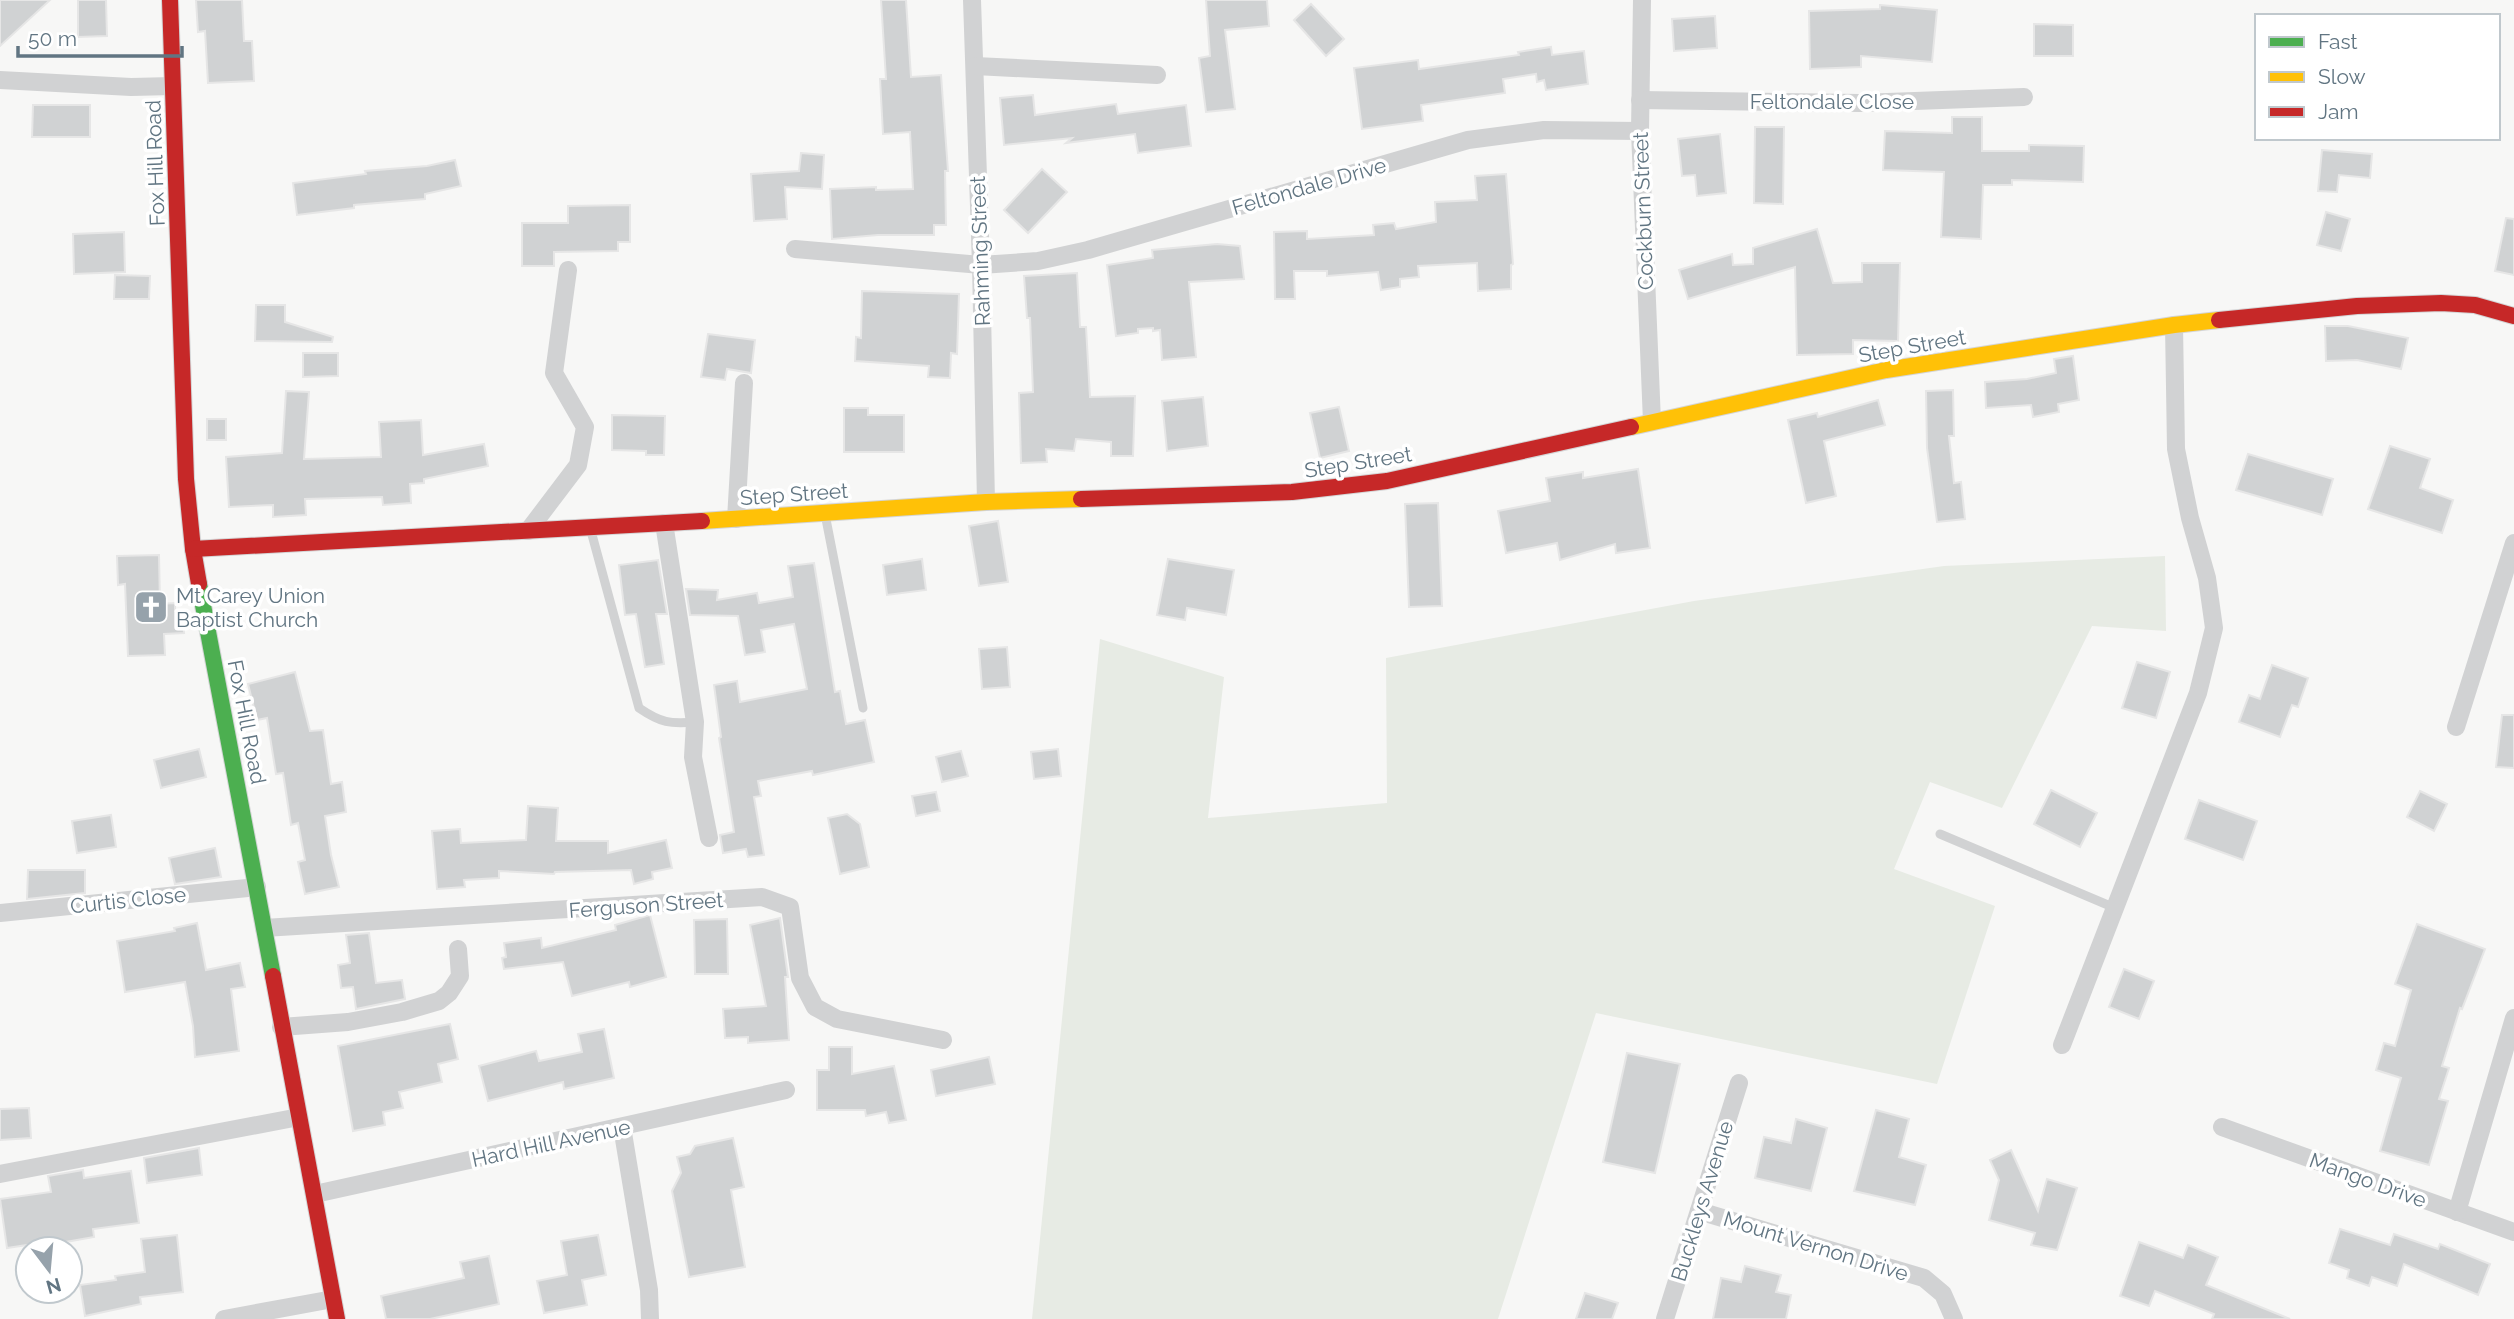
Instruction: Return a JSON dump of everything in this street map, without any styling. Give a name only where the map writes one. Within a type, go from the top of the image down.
[{"type":"street","name":"Fox Hill Road","points":[[170,0],[186,479],[192,549],[337,1319]]},
{"type":"street","name":"Rahming Street","points":[[972,0],[986,502]]},
{"type":"street","name":"Cockburn Street","points":[[1643,0],[1640,131],[1652,422]]},
{"type":"street","points":[[975,66],[1157,75]]},
{"type":"street","points":[[0,80],[131,87],[173,86]]},
{"type":"street","name":"Feltondale Close","points":[[1640,100],[1860,103],[2024,97]]},
{"type":"street","name":"Feltondale Drive","points":[[795,249],[981,265],[1038,261],[1088,250],[1468,141],[1544,130],[1640,131]]},
{"type":"street","points":[[528,531],[578,465],[585,428],[554,373],[568,270]]},
{"type":"street","name":"Step Street","points":[[192,549],[590,528],[986,502],[1293,492],[1387,481],[1886,370],[2174,325],[2357,306],[2441,303],[2475,305],[2514,316]]},
{"type":"street","points":[[2062,1045],[2198,693],[2214,628],[2207,578],[2190,518],[2176,449],[2174,325]]},
{"type":"street","points":[[736,519],[744,383]]},
{"type":"street","points":[[664,523],[695,722],[693,757],[709,838]]},
{"type":"street","points":[[2456,727],[2514,543]]},
{"type":"street","name":"Curtis Close","points":[[0,913],[257,887]]},
{"type":"street","name":"Ferguson Street","points":[[264,928],[762,897],[790,907],[800,978],[815,1007],[837,1019],[943,1040]]},
{"type":"street","points":[[281,1027],[348,1022],[401,1012],[439,1001],[449,993],[460,976],[458,949]]},
{"type":"street","points":[[2457,1212],[2514,1018]]},
{"type":"street","name":"Buckleys Avenue","points":[[1665,1319],[1739,1083]]},
{"type":"street","name":"Hard Hill Avenue","points":[[315,1194],[786,1090]]},
{"type":"street","points":[[0,1174],[299,1117]]},
{"type":"street","points":[[622,1127],[649,1290],[650,1319]]},
{"type":"street","name":"Mango Drive","points":[[2222,1127],[2514,1232]]},
{"type":"street","name":"Mount Vernon Drive","points":[[1699,1211],[1924,1278],[1943,1294],[1954,1319]]},
{"type":"street","points":[[224,1319],[333,1299]]},
{"type":"lane","points":[[825,512],[863,708]]},
{"type":"lane","points":[[590,528],[639,708],[657,720],[672,724],[695,722]]},
{"type":"lane","points":[[1940,834],[2115,908]]},
{"type":"shaded area","points":[[2165,556],[2166,631],[2092,626],[2002,808],[1930,782],[1894,869],[1995,906],[1937,1084],[1596,1013],[1498,1319],[1032,1319],[1100,639],[1224,677],[1208,818],[1387,803],[1386,658],[1694,601],[1944,566]]},
{"type":"building","points":[[0,0],[50,0],[0,46]]},
{"type":"building","points":[[78,0],[106,0],[107,36],[78,37]]},
{"type":"building","points":[[196,0],[242,0],[244,41],[252,41],[254,81],[208,83],[205,31],[198,32]]},
{"type":"building","points":[[881,0],[906,0],[911,77],[941,75],[948,171],[945,171],[946,225],[934,225],[934,235],[878,235],[832,239],[830,189],[913,189],[910,132],[883,134],[880,79],[886,79]]},
{"type":"building","points":[[1206,0],[1267,0],[1269,26],[1225,30],[1235,109],[1206,112],[1199,58],[1210,56]]},
{"type":"building","points":[[1311,4],[1344,39],[1326,56],[1294,20]]},
{"type":"building","points":[[1880,5],[1937,10],[1932,62],[1861,56],[1861,67],[1810,69],[1809,11],[1880,9]]},
{"type":"building","points":[[1715,16],[1717,48],[1674,51],[1672,19]]},
{"type":"building","points":[[2034,24],[2073,25],[2073,56],[2034,56]]},
{"type":"building","points":[[1551,47],[1552,55],[1584,51],[1588,84],[1546,90],[1544,80],[1537,82],[1536,74],[1503,79],[1505,93],[1421,105],[1423,121],[1362,129],[1354,68],[1418,60],[1419,69],[1519,55],[1518,52]]},
{"type":"building","points":[[1033,95],[1035,115],[1116,104],[1118,114],[1186,105],[1191,146],[1138,153],[1135,134],[1066,143],[1072,138],[1004,145],[1000,98]]},
{"type":"building","points":[[33,105],[90,105],[90,137],[32,137]]},
{"type":"building","points":[[1952,117],[1982,117],[1982,151],[2029,151],[2029,145],[2084,146],[2083,182],[2012,180],[2012,185],[1983,185],[1981,239],[1941,237],[1944,172],[1883,170],[1885,131],[1952,133]]},
{"type":"building","points":[[1755,127],[1784,127],[1783,204],[1754,203]]},
{"type":"building","points":[[1720,134],[1726,193],[1697,196],[1695,175],[1682,176],[1678,139]]},
{"type":"building","points":[[2322,150],[2372,154],[2370,178],[2339,175],[2337,192],[2318,191]]},
{"type":"building","points":[[801,153],[824,155],[822,189],[785,187],[787,219],[754,221],[751,174],[799,171]]},
{"type":"building","points":[[455,160],[461,186],[425,194],[425,199],[354,205],[354,208],[297,215],[293,183]]},
{"type":"building","points":[[1042,169],[1067,192],[1028,233],[1004,210]]},
{"type":"building","points":[[1506,174],[1513,264],[1511,289],[1478,291],[1477,263],[1418,266],[1419,277],[1400,279],[1400,287],[1381,290],[1378,272],[1327,276],[1327,271],[1294,271],[1295,299],[1275,299],[1274,232],[1307,231],[1307,239],[1374,235],[1373,225],[1394,223],[1396,229],[1436,222],[1435,202],[1477,200],[1475,176]]},
{"type":"building","points":[[630,205],[630,242],[618,242],[618,251],[554,252],[554,266],[522,266],[522,223],[568,223],[568,206]]},
{"type":"building","points":[[2326,212],[2350,219],[2341,251],[2317,245]]},
{"type":"building","points":[[2506,218],[2514,219],[2514,275],[2495,271]]},
{"type":"building","points":[[1817,229],[1833,283],[1862,282],[1862,263],[1900,263],[1898,341],[1853,340],[1853,354],[1797,355],[1795,267],[1688,299],[1679,270],[1732,254],[1733,265],[1753,264],[1753,248]]},
{"type":"building","points":[[124,232],[125,272],[74,274],[73,234]]},
{"type":"building","points":[[1217,244],[1240,246],[1244,279],[1189,282],[1196,357],[1162,360],[1160,330],[1153,331],[1153,328],[1138,329],[1138,333],[1116,336],[1107,265],[1153,258],[1152,250]]},
{"type":"building","points":[[1077,273],[1080,327],[1086,327],[1090,397],[1135,396],[1133,456],[1111,456],[1111,442],[1076,439],[1074,451],[1046,449],[1047,462],[1021,463],[1019,393],[1033,392],[1030,318],[1027,318],[1024,276]]},
{"type":"building","points":[[115,275],[150,276],[149,299],[114,299]]},
{"type":"building","points":[[862,291],[959,294],[957,354],[951,353],[950,378],[928,377],[929,366],[855,361],[856,337],[861,338]]},
{"type":"building","points":[[256,305],[285,305],[285,322],[333,337],[332,342],[255,341]]},
{"type":"building","points":[[2325,326],[2348,326],[2408,338],[2401,369],[2357,360],[2326,361]]},
{"type":"building","points":[[708,334],[755,340],[751,373],[727,369],[725,380],[701,377]]},
{"type":"building","points":[[303,353],[338,353],[338,376],[303,377]]},
{"type":"building","points":[[2073,356],[2079,400],[2058,404],[2059,412],[2033,417],[2031,405],[1986,408],[1985,382],[2027,379],[2056,373],[2054,359]]},
{"type":"building","points":[[1953,390],[1954,436],[1949,436],[1954,483],[1961,482],[1965,519],[1937,522],[1927,448],[1926,391]]},
{"type":"building","points":[[286,391],[309,392],[304,459],[381,457],[379,422],[421,420],[423,455],[484,444],[488,466],[424,479],[424,483],[410,484],[411,503],[383,505],[382,497],[305,499],[306,515],[273,517],[273,505],[229,507],[226,457],[282,453]]},
{"type":"building","points":[[1203,397],[1208,446],[1167,451],[1162,401]]},
{"type":"building","points":[[1878,400],[1885,425],[1824,441],[1836,496],[1806,503],[1788,420],[1817,413],[1818,417]]},
{"type":"building","points":[[1339,407],[1349,451],[1320,458],[1310,413]]},
{"type":"building","points":[[844,408],[868,408],[868,415],[904,415],[904,452],[844,452]]},
{"type":"building","points":[[612,415],[665,416],[664,455],[646,455],[646,451],[612,450]]},
{"type":"building","points":[[207,419],[226,419],[226,440],[207,440]]},
{"type":"building","points":[[2390,446],[2430,459],[2420,488],[2453,500],[2442,533],[2368,509]]},
{"type":"building","points":[[2248,454],[2333,479],[2322,515],[2236,490]]},
{"type":"building","points":[[1638,469],[1650,548],[1616,553],[1615,544],[1560,560],[1557,543],[1506,553],[1498,511],[1550,501],[1546,478],[1583,472],[1583,478]]},
{"type":"building","points":[[1438,503],[1442,606],[1409,607],[1405,504]]},
{"type":"building","points":[[998,521],[1008,582],[979,586],[969,526]]},
{"type":"building","name":"Mt Carey Union Baptist Church","points":[[159,555],[160,604],[175,603],[175,611],[183,611],[184,633],[164,634],[165,655],[128,656],[125,584],[118,585],[117,556]]},
{"type":"building","points":[[922,559],[926,590],[887,595],[883,565]]},
{"type":"building","points":[[1168,559],[1234,570],[1226,615],[1187,608],[1185,620],[1157,615]]},
{"type":"building","points":[[658,560],[667,614],[656,614],[664,664],[645,667],[636,614],[625,615],[619,565]]},
{"type":"building","points":[[814,563],[835,692],[840,691],[846,724],[865,720],[874,762],[813,775],[812,771],[758,781],[761,796],[754,797],[764,855],[748,857],[746,849],[723,853],[720,835],[734,832],[719,738],[714,685],[737,681],[740,702],[807,689],[794,624],[761,630],[765,652],[745,655],[738,616],[690,615],[686,589],[718,590],[717,600],[757,593],[759,603],[793,597],[788,566]]},
{"type":"building","points":[[1007,647],[1010,687],[982,689],[979,649]]},
{"type":"building","points":[[2137,662],[2170,672],[2156,718],[2122,708]]},
{"type":"building","points":[[2272,665],[2308,678],[2298,707],[2292,705],[2280,737],[2239,722],[2249,695],[2260,699]]},
{"type":"building","points":[[295,672],[310,731],[323,730],[331,784],[342,782],[346,812],[325,816],[339,887],[305,894],[298,862],[305,860],[298,823],[291,825],[283,773],[276,774],[267,718],[257,720],[248,684]]},
{"type":"building","points":[[2502,715],[2514,715],[2514,768],[2496,767]]},
{"type":"building","points":[[199,749],[206,777],[161,788],[154,760]]},
{"type":"building","points":[[1058,749],[1061,776],[1034,779],[1031,752]]},
{"type":"building","points":[[961,751],[968,776],[942,782],[936,757]]},
{"type":"building","points":[[2051,790],[2097,813],[2080,847],[2034,824]]},
{"type":"building","points":[[2420,791],[2447,804],[2434,831],[2407,817]]},
{"type":"building","points":[[936,792],[940,811],[916,816],[912,796]]},
{"type":"building","points":[[2199,800],[2257,821],[2243,860],[2185,839]]},
{"type":"building","points":[[528,806],[558,808],[556,841],[608,841],[608,853],[666,840],[672,868],[652,872],[653,879],[634,884],[631,870],[554,874],[499,871],[499,878],[464,880],[465,887],[437,889],[432,831],[460,829],[461,843],[526,840]]},
{"type":"building","points":[[847,814],[860,824],[869,867],[840,874],[828,818]]},
{"type":"building","points":[[111,815],[116,847],[77,853],[72,821]]},
{"type":"building","points":[[215,848],[221,877],[175,884],[169,858]]},
{"type":"building","points":[[28,870],[85,870],[85,893],[27,899]]},
{"type":"building","points":[[650,915],[666,977],[630,987],[629,982],[572,996],[563,962],[504,969],[504,943],[541,938],[542,948],[616,930],[615,925]]},
{"type":"building","points":[[780,918],[788,977],[785,977],[789,1040],[748,1043],[748,1037],[725,1038],[723,1009],[766,1006],[750,925]]},
{"type":"building","points":[[727,919],[728,974],[695,974],[694,920]]},
{"type":"building","points":[[197,923],[206,970],[240,963],[245,987],[231,989],[239,1051],[195,1057],[193,1026],[185,982],[125,992],[117,941],[175,931],[174,928]]},
{"type":"building","points":[[2417,924],[2485,949],[2462,1009],[2460,1008],[2442,1066],[2449,1068],[2439,1099],[2448,1101],[2429,1165],[2380,1151],[2401,1078],[2376,1070],[2384,1043],[2395,1046],[2411,990],[2395,984]]},
{"type":"building","points":[[369,933],[376,983],[402,980],[405,999],[356,1009],[353,987],[341,988],[338,965],[350,963],[346,935]]},
{"type":"building","points":[[2124,969],[2154,981],[2139,1019],[2109,1007]]},
{"type":"building","points":[[450,1024],[458,1059],[438,1064],[442,1082],[399,1092],[403,1108],[383,1112],[385,1125],[353,1131],[338,1046]]},
{"type":"building","points":[[604,1029],[614,1078],[564,1089],[563,1082],[488,1101],[479,1066],[536,1051],[539,1061],[582,1052],[578,1034]]},
{"type":"building","points":[[829,1047],[852,1047],[852,1074],[894,1066],[906,1120],[889,1123],[886,1112],[866,1116],[865,1110],[817,1110],[817,1070],[829,1070]]},
{"type":"building","points":[[1627,1053],[1680,1064],[1655,1173],[1603,1162]]},
{"type":"building","points":[[989,1057],[995,1084],[936,1096],[931,1070]]},
{"type":"building","points":[[29,1108],[31,1138],[0,1140],[0,1109]]},
{"type":"building","points":[[1876,1110],[1909,1119],[1899,1157],[1926,1165],[1915,1205],[1854,1191]]},
{"type":"building","points":[[1796,1119],[1827,1128],[1811,1191],[1755,1178],[1764,1137],[1791,1143]]},
{"type":"building","points":[[733,1138],[744,1187],[731,1190],[745,1267],[689,1277],[672,1191],[681,1173],[677,1157],[690,1154],[695,1146]]},
{"type":"building","points":[[199,1148],[202,1175],[147,1183],[144,1158]]},
{"type":"building","points":[[2011,1150],[2038,1211],[2047,1179],[2077,1188],[2057,1250],[2031,1245],[2035,1233],[1989,1220],[1999,1180],[1990,1160]]},
{"type":"building","points":[[83,1170],[84,1178],[131,1171],[139,1223],[93,1229],[94,1237],[84,1239],[84,1235],[14,1235],[14,1247],[7,1248],[0,1199],[51,1192],[48,1176]]},
{"type":"building","points":[[2340,1229],[2390,1245],[2394,1234],[2438,1249],[2440,1244],[2490,1264],[2478,1295],[2404,1264],[2397,1286],[2372,1277],[2369,1286],[2347,1278],[2349,1270],[2329,1263]]},
{"type":"building","points":[[177,1235],[183,1292],[140,1297],[141,1304],[85,1316],[84,1284],[145,1272],[141,1239]]},
{"type":"building","points":[[598,1235],[606,1275],[582,1280],[587,1305],[544,1313],[537,1281],[567,1275],[561,1241]]},
{"type":"building","points":[[2139,1242],[2183,1258],[2188,1245],[2218,1257],[2206,1285],[2290,1319],[2212,1319],[2214,1314],[2155,1291],[2149,1306],[2120,1296]]},
{"type":"building","points":[[489,1256],[499,1304],[430,1319],[386,1319],[381,1296],[464,1278],[460,1262]]},
{"type":"building","points":[[1745,1266],[1781,1275],[1776,1292],[1791,1295],[1786,1319],[1713,1319],[1721,1278],[1741,1282]]},
{"type":"building","points":[[1585,1293],[1618,1303],[1612,1319],[1576,1319]]},
{"type":"traffic: fast","points":[[199,584],[273,976]]},
{"type":"traffic: slow","points":[[1631,427],[1886,370],[2219,320]]},
{"type":"traffic: slow","points":[[702,521],[986,502],[1081,499]]},
{"type":"traffic: jam","points":[[170,0],[186,479],[199,584]]},
{"type":"traffic: jam","points":[[2219,320],[2357,306],[2441,303],[2475,305],[2514,316]]},
{"type":"traffic: jam","points":[[1081,499],[1292,492],[1387,481],[1631,427]]},
{"type":"traffic: jam","points":[[193,549],[702,521]]},
{"type":"traffic: jam","points":[[273,976],[337,1319]]},
{"type":"place","name":"Mt Carey Union Baptist Church","points":[[151,607]]}]
